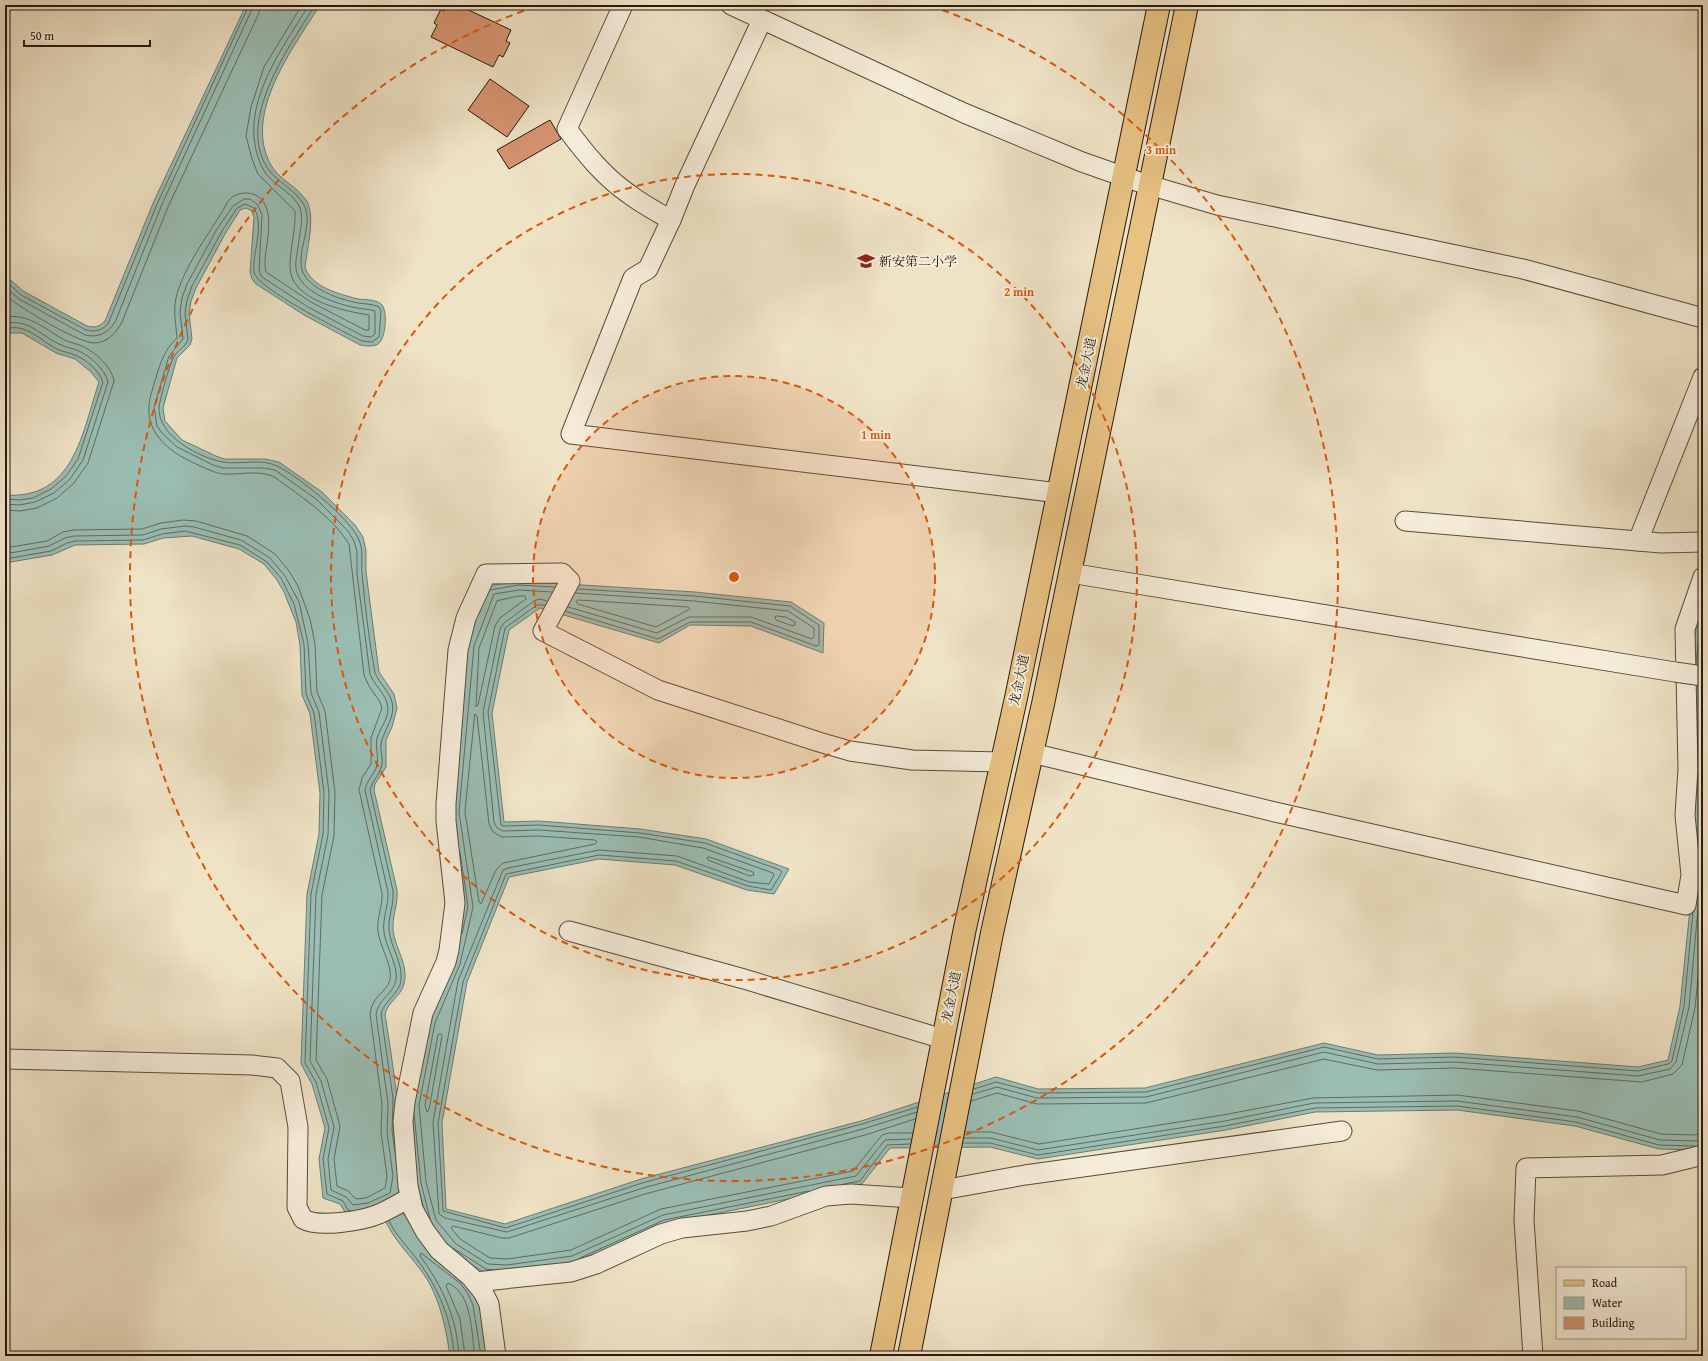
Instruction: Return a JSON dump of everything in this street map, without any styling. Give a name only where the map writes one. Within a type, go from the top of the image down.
[{"type":"main road","name":"龙金大道","points":[[881,1356],[965,928],[1059,493],[1159,5]]},
{"type":"main road","points":[[909,1356],[992,933],[1032,754],[1187,5]]},
{"type":"street","points":[[623,5],[568,129],[585,152],[610,178],[629,194],[671,220]]},
{"type":"street","points":[[731,5],[964,113],[1060,153],[1150,185],[1217,205],[1524,269],[1703,318]]},
{"type":"street","points":[[762,20],[685,185],[671,220],[648,269],[633,278],[571,434],[1059,493]]},
{"type":"street","points":[[1638,541],[1703,377]]},
{"type":"street","points":[[1405,521],[1638,541],[1703,542]]},
{"type":"street","points":[[496,1356],[489,1304],[475,1282],[439,1250],[425,1231],[413,1209],[410,1198],[404,1122],[405,1102],[423,1013],[446,962],[449,950],[455,903],[446,821],[458,650],[466,618],[486,574],[562,573],[570,581],[543,631],[658,690],[850,751],[912,760],[1002,762]]},
{"type":"street","points":[[1070,573],[1703,676]]},
{"type":"street","points":[[1032,754],[1275,812],[1494,860],[1686,905],[1690,875],[1685,815],[1688,770],[1686,629],[1703,577]]},
{"type":"street","points":[[569,931],[744,979],[943,1039]]},
{"type":"street","points":[[5,1060],[252,1065],[276,1068],[290,1081],[296,1106],[298,1127],[296,1207],[303,1219],[314,1223],[356,1220],[379,1214],[410,1198]]},
{"type":"street","points":[[942,1190],[1025,1174],[1342,1131]]},
{"type":"street","points":[[1533,1356],[1524,1220],[1526,1168],[1662,1165],[1703,1155]]},
{"type":"street","points":[[475,1282],[571,1272],[596,1264],[662,1234],[682,1228],[747,1221],[771,1216],[826,1196],[851,1194],[912,1198]]},
{"type":"water","points":[[246,5],[320,5],[285,61],[275,82],[267,103],[263,124],[264,145],[273,169],[300,193],[308,204],[311,220],[305,267],[308,274],[319,285],[334,292],[358,299],[379,302],[385,312],[383,336],[381,341],[376,345],[360,345],[304,315],[256,284],[252,279],[250,272],[254,217],[252,211],[246,208],[240,210],[225,234],[196,288],[191,301],[189,313],[192,339],[190,345],[177,358],[163,408],[165,421],[182,440],[216,456],[224,459],[265,459],[279,462],[322,492],[355,525],[363,537],[366,551],[366,572],[379,672],[394,694],[397,708],[392,727],[386,740],[386,767],[375,784],[374,790],[397,890],[393,930],[405,970],[404,984],[385,1014],[395,1081],[402,1166],[400,1187],[396,1200],[347,1215],[340,1204],[323,1198],[319,1159],[325,1128],[312,1084],[301,1064],[307,894],[319,834],[320,793],[310,714],[302,695],[300,645],[296,622],[284,592],[277,580],[264,564],[239,549],[192,536],[163,538],[144,544],[75,545],[52,555],[5,563],[5,495],[28,494],[46,487],[61,475],[72,460],[80,441],[99,382],[91,372],[75,359],[56,353],[22,333],[5,333],[5,275],[23,291],[87,326],[92,327],[101,325],[105,321],[154,201]]},
{"type":"water","points":[[519,581],[695,592],[791,602],[824,623],[823,653],[751,626],[690,625],[659,643],[540,608],[509,630],[492,713],[504,822],[539,821],[640,829],[706,839],[789,869],[774,894],[747,890],[675,865],[599,859],[509,877],[467,982],[442,1123],[446,1209],[505,1224],[641,1179],[861,1121],[996,1077],[1038,1089],[1145,1088],[1324,1043],[1378,1055],[1455,1053],[1638,1067],[1668,1060],[1680,1006],[1691,899],[1688,706],[1698,610],[1703,602],[1703,1147],[1698,1150],[1659,1149],[1575,1126],[1457,1110],[1315,1112],[1226,1130],[1038,1159],[990,1147],[890,1148],[862,1184],[665,1224],[575,1265],[485,1273],[450,1251],[428,1224],[417,1183],[410,1104],[426,1020],[451,961],[464,906],[450,812],[465,644],[487,586]]},
{"type":"water","points":[[398,1208],[482,1302],[490,1356],[450,1356],[442,1316],[432,1288],[392,1232],[383,1215]]},
{"type":"building","points":[[447,5],[458,5],[511,30],[506,41],[510,43],[503,57],[499,55],[493,67],[431,37],[437,25],[434,23],[441,9],[444,11]]},
{"type":"building","points":[[490,79],[529,106],[507,137],[468,110]]},
{"type":"building","points":[[550,120],[561,139],[509,169],[497,150]]},
{"type":"place","name":"新安第二小学","points":[[866,261]]}]
